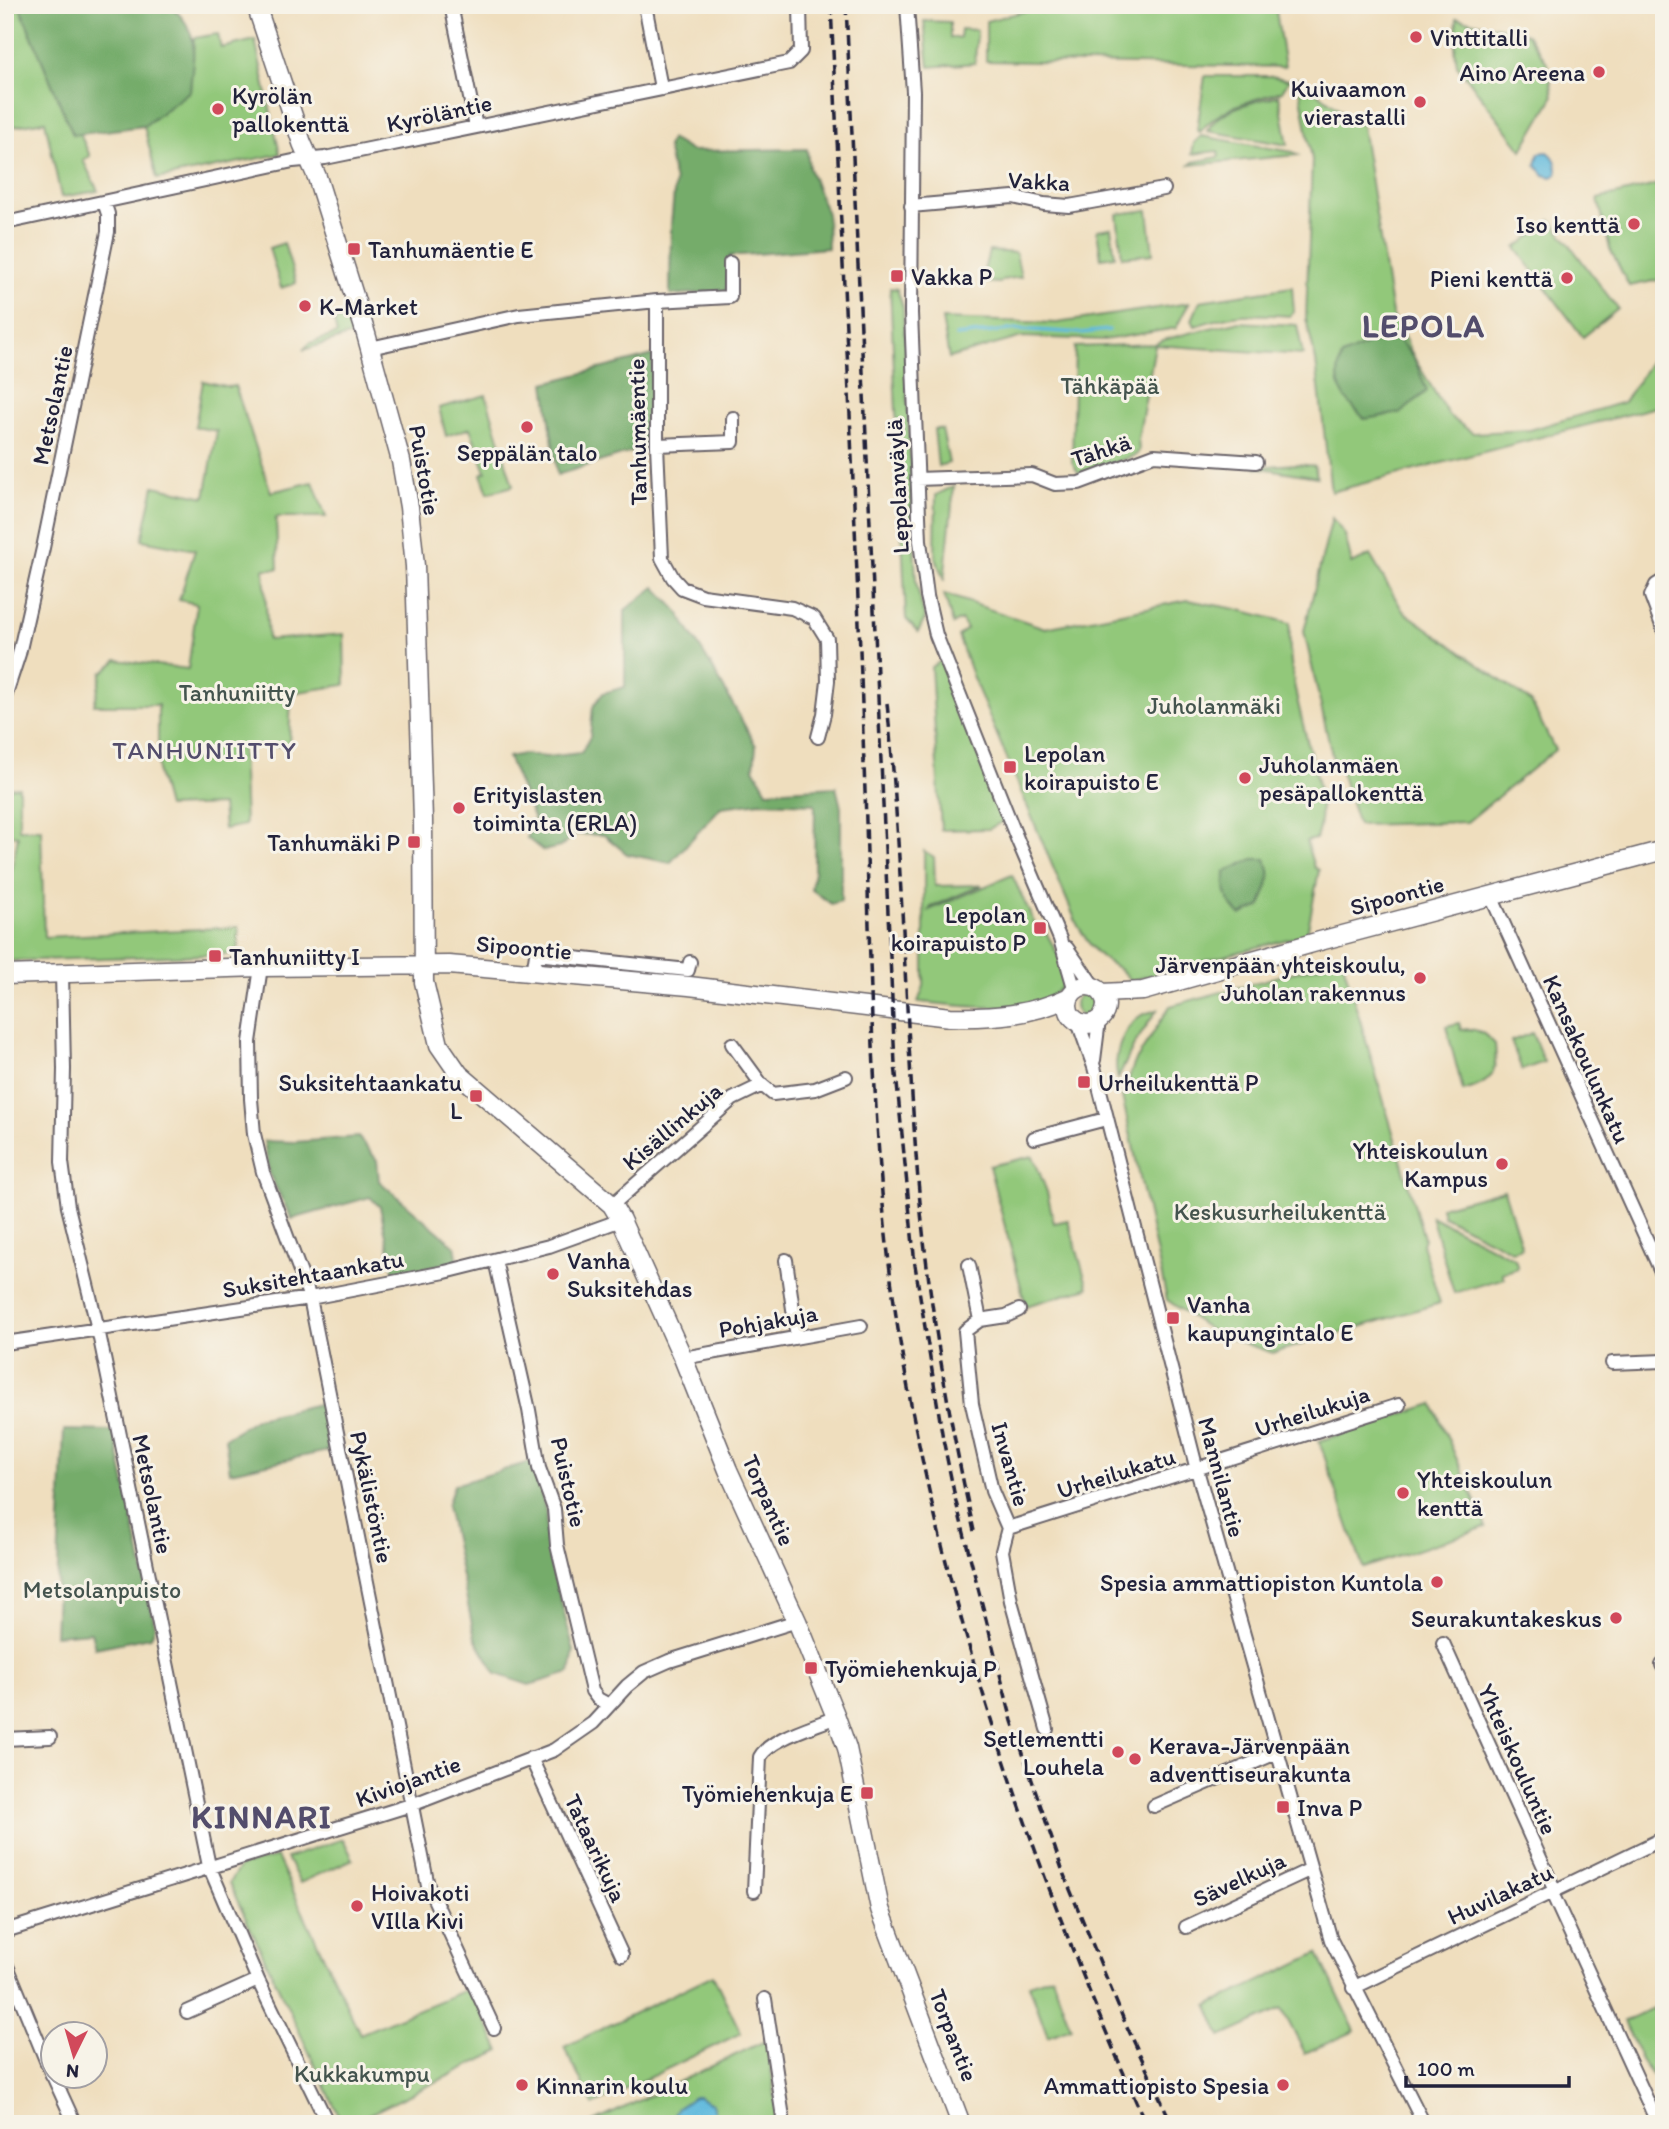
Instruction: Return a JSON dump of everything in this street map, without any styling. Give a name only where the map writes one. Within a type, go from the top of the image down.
[{"type":"street","name":"Puistotie","points":[[256,5],[302,143],[310,159],[370,348],[401,461],[415,566],[423,820],[424,965]]},
{"type":"street","points":[[451,5],[476,127]]},
{"type":"street","points":[[645,5],[662,88]]},
{"type":"street","name":"Kyröläntie","points":[[5,223],[789,63],[801,51],[800,5]]},
{"type":"street","name":"Lepolanväylä","points":[[907,5],[913,92],[911,313],[922,563],[936,635],[1060,939],[1072,994]]},
{"type":"street","name":"Vakka","points":[[911,206],[1013,197],[1069,206],[1164,189]]},
{"type":"street","name":"Metsolantie","points":[[5,697],[22,643],[86,348],[108,232],[108,215],[104,202]]},
{"type":"street","points":[[370,348],[519,315],[657,301],[730,297],[730,263]]},
{"type":"street","name":"Tanhumäentie","points":[[657,301],[657,445],[662,558],[682,588],[703,596],[792,608],[814,618],[827,639],[828,681],[818,737]]},
{"type":"street","points":[[657,445],[733,442],[733,418]]},
{"type":"street","name":"Tähkä","points":[[917,479],[1032,475],[1055,484],[1079,483],[1154,455],[1256,462]]},
{"type":"street","points":[[1664,580],[1656,585],[1651,596],[1664,631]]},
{"type":"street","name":"Sipoontie","points":[[1099,991],[1143,991],[1664,850]]},
{"type":"street","name":"Kansakoulunkatu","points":[[1491,895],[1664,1278]]},
{"type":"street","name":"Lepolanväylä","points":[[1060,939],[1099,991]]},
{"type":"street","points":[[533,973],[536,954],[688,970],[690,962]]},
{"type":"street","name":"Sipoontie","points":[[5,975],[424,965],[690,986],[950,1017],[992,1017],[1037,1011],[1072,994]]},
{"type":"street","name":"Torpantie","points":[[424,965],[424,982],[439,1045],[459,1074],[617,1213],[683,1358],[728,1469],[797,1621],[836,1717],[847,1748],[880,1909],[961,2124]]},
{"type":"street","name":"Pykälistöntie","points":[[261,967],[250,1042],[254,1134],[262,1172],[310,1298],[429,1886],[494,2028]]},
{"type":"street","name":"Metsolantie","points":[[62,972],[62,1162],[68,1207],[98,1329],[209,1866],[258,1980],[328,2124]]},
{"type":"street","points":[[1081,988],[1099,991],[1105,1007],[1101,1017],[1085,1024],[1075,1020],[1068,1004],[1072,994],[1081,988]]},
{"type":"street","name":"Sipoontie","points":[[1101,1017],[1143,991]]},
{"type":"street","name":"Sipoontie","points":[[1037,1011],[1075,1020]]},
{"type":"street","name":"Mannilantie","points":[[1094,1067],[1101,1017]]},
{"type":"street","name":"Mannilantie","points":[[1075,1020],[1094,1067],[1197,1470],[1331,1940],[1424,2124]]},
{"type":"street","name":"Kisällinkuja","points":[[732,1044],[762,1085],[773,1094],[815,1089],[846,1077]]},
{"type":"street","name":"Kisällinkuja","points":[[617,1213],[733,1099],[762,1085]]},
{"type":"street","points":[[1034,1138],[1106,1119]]},
{"type":"street","name":"Suksitehtaankatu","points":[[5,1343],[310,1298],[495,1260],[549,1246],[617,1213]]},
{"type":"street","name":"Puistotie","points":[[495,1260],[529,1409],[539,1468],[554,1509],[560,1558],[592,1691],[598,1699],[609,1705]]},
{"type":"street","points":[[786,1260],[797,1337]]},
{"type":"street","points":[[969,1265],[980,1320],[1006,1316],[1019,1310]]},
{"type":"street","name":"Invantie","points":[[980,1320],[965,1331],[972,1404],[992,1490],[1008,1528],[1002,1551],[1011,1601],[1047,1729]]},
{"type":"street","name":"Pohjakuja","points":[[683,1358],[861,1326]]},
{"type":"street","points":[[1612,1363],[1664,1361]]},
{"type":"street","name":"Urheilukuja","points":[[1197,1470],[1399,1405]]},
{"type":"street","name":"Urheilukatu","points":[[1008,1528],[1197,1470]]},
{"type":"street","name":"Kiviojantie","points":[[5,1931],[414,1804],[554,1750],[593,1723],[644,1672],[669,1661],[797,1621]]},
{"type":"street","name":"Yhteiskouluntie","points":[[1443,1643],[1658,2124]]},
{"type":"street","points":[[754,1891],[760,1757],[764,1749],[776,1742],[836,1717]]},
{"type":"street","points":[[5,1739],[50,1737]]},
{"type":"street","points":[[1154,1807],[1276,1753]]},
{"type":"street","name":"Tataarikuja","points":[[531,1758],[622,1955]]},
{"type":"street","name":"Huvilakatu","points":[[1353,1988],[1664,1838]]},
{"type":"street","name":"Sävelkuja","points":[[1186,1927],[1309,1870]]},
{"type":"street","points":[[5,1961],[38,2040]]},
{"type":"street","points":[[187,2012],[258,1980]]},
{"type":"street","points":[[765,1999],[784,2124]]},
{"type":"street","points":[[59,2090],[75,2124]]},
{"type":"green space","points":[[5,5],[19,5],[73,134],[80,134],[90,156],[83,160],[98,191],[61,197],[45,121],[5,128]]},
{"type":"green space","points":[[19,5],[169,5],[187,24],[191,34],[193,54],[190,91],[144,126],[73,135]]},
{"type":"green space","points":[[1050,5],[1275,5],[1285,67],[986,61],[986,21]]},
{"type":"green space","points":[[1457,18],[1527,34],[1548,64],[1553,97],[1522,150],[1457,65]]},
{"type":"green space","points":[[924,21],[950,22],[950,38],[960,38],[961,29],[977,30],[975,63],[929,67]]},
{"type":"green space","name":"Kyrölän pallokenttä","points":[[218,34],[221,48],[255,40],[280,154],[157,179],[144,126],[190,91],[194,38]]},
{"type":"green space","points":[[1205,76],[1271,76],[1289,80],[1282,91],[1227,110],[1200,132],[1197,130]]},
{"type":"green space","points":[[1298,78],[1362,126],[1392,314],[1449,416],[1473,433],[1530,430],[1624,402],[1651,361],[1664,361],[1664,405],[1331,492],[1316,361],[1306,319],[1312,160]]},
{"type":"green space","points":[[1279,95],[1288,145],[1207,131],[1229,111]]},
{"type":"green space","points":[[1201,136],[1298,155],[1190,165],[1219,157],[1218,151],[1192,154],[1194,143]]},
{"type":"green space","points":[[671,139],[691,151],[807,149],[809,168],[827,214],[828,248],[730,256],[726,291],[670,295],[675,182],[667,147]]},
{"type":"green space","name":"Iso kenttä","points":[[1664,183],[1664,279],[1629,286],[1610,249],[1598,199]]},
{"type":"green space","points":[[1148,210],[1153,254],[1122,257],[1117,214]]},
{"type":"green space","name":"Pieni kenttä","points":[[1551,220],[1618,309],[1583,337],[1516,248]]},
{"type":"green space","points":[[1111,228],[1115,256],[1101,258],[1097,230]]},
{"type":"green space","points":[[284,243],[296,283],[281,288],[269,248]]},
{"type":"green space","points":[[989,251],[1016,253],[1021,277],[1002,280],[1000,283],[981,282]]},
{"type":"green space","points":[[1292,287],[1294,312],[1290,316],[1242,315],[1195,326],[1192,320],[1200,301]]},
{"type":"green space","points":[[890,288],[897,289],[903,307],[916,582],[925,619],[918,632],[906,619]]},
{"type":"green space","points":[[1189,303],[1176,328],[1104,340],[1022,337],[949,358],[942,319],[1057,323]]},
{"type":"green space","points":[[349,317],[355,334],[303,350],[310,343],[337,334],[334,322]]},
{"type":"green space","name":"Tähkäpää","points":[[1236,322],[1297,325],[1303,355],[1155,345],[1138,439],[1139,451],[1136,455],[1083,474],[1078,472],[1072,462],[1075,347],[1155,344],[1179,335]]},
{"type":"green space","points":[[1393,333],[1414,358],[1427,391],[1401,413],[1365,419],[1351,405],[1339,383],[1342,356]]},
{"type":"green space","points":[[653,355],[651,446],[557,475],[545,383]]},
{"type":"green space","name":"Tanhuniitty","points":[[203,381],[235,386],[271,492],[313,482],[326,517],[276,517],[278,569],[264,569],[268,640],[344,634],[345,685],[291,693],[289,746],[242,747],[245,825],[224,829],[222,805],[167,807],[158,773],[158,705],[94,705],[102,673],[117,660],[188,669],[197,604],[179,600],[195,550],[142,540],[154,486],[205,497],[217,431],[195,427]]},
{"type":"green space","points":[[486,395],[513,486],[488,493],[481,474],[486,472],[470,428],[446,436],[439,408]]},
{"type":"green space","points":[[934,429],[942,429],[949,463],[938,466]]},
{"type":"green space","points":[[1297,464],[1315,466],[1317,477],[1255,467]]},
{"type":"green space","points":[[954,486],[944,581],[935,555],[936,495]]},
{"type":"green space","points":[[1332,518],[1345,535],[1352,564],[1370,555],[1403,611],[1531,702],[1555,750],[1467,822],[1358,825],[1338,763],[1334,764],[1304,631]]},
{"type":"green space","points":[[655,587],[676,609],[756,746],[754,768],[767,791],[836,787],[841,807],[841,901],[831,904],[811,889],[814,871],[815,804],[761,802],[721,807],[670,863],[627,854],[604,835],[576,834],[560,847],[543,851],[527,838],[534,819],[508,757],[523,754],[546,757],[581,753],[590,737],[593,707],[603,693],[625,687],[625,610]]},
{"type":"green space","name":"Juholanmäki","points":[[944,594],[1045,628],[1188,600],[1290,623],[1294,684],[1317,780],[1321,815],[1316,839],[1306,841],[1314,867],[1319,870],[1307,934],[1130,981],[1100,956],[1077,924],[973,678],[958,636],[967,629],[961,620],[953,624]]},
{"type":"green space","points":[[941,661],[1005,820],[989,829],[941,830],[931,667]]},
{"type":"green space","points":[[19,787],[19,829],[41,829],[44,937],[239,927],[238,954],[5,961],[5,867],[12,869],[18,836],[5,834],[5,788]]},
{"type":"green space","points":[[924,851],[934,857],[935,886],[982,885],[929,910],[1012,875],[1040,935],[1046,932],[1066,970],[1065,985],[1047,998],[1016,1006],[983,1007],[918,1002],[924,986]]},
{"type":"green space","points":[[1253,859],[1265,859],[1269,882],[1261,906],[1240,915],[1227,896],[1225,872]]},
{"type":"green space","name":"Keskusurheilukenttä","points":[[1342,959],[1424,1238],[1422,1244],[1440,1303],[1273,1353],[1216,1334],[1167,1300],[1122,1096],[1135,1062],[1170,1006]]},
{"type":"green space","points":[[1087,993],[1098,1000],[1099,1005],[1092,1016],[1087,1017],[1076,1010],[1075,1005],[1082,994]]},
{"type":"green space","points":[[1157,1010],[1134,1045],[1118,1079],[1116,1062],[1120,1044],[1128,1028],[1140,1016]]},
{"type":"green space","points":[[1459,1023],[1461,1030],[1476,1030],[1487,1037],[1495,1044],[1496,1054],[1494,1069],[1487,1080],[1463,1091],[1446,1026]]},
{"type":"green space","points":[[1532,1033],[1544,1062],[1522,1070],[1511,1041]]},
{"type":"green space","points":[[358,1137],[377,1160],[379,1181],[455,1246],[458,1261],[394,1274],[380,1207],[370,1197],[292,1219],[270,1176],[264,1141],[295,1142]]},
{"type":"green space","points":[[1033,1156],[1047,1192],[1054,1223],[1068,1220],[1088,1288],[1026,1306],[989,1166]]},
{"type":"green space","points":[[1504,1190],[1522,1248],[1512,1251],[1443,1216],[1441,1207]]},
{"type":"green space","points":[[1431,1216],[1515,1259],[1518,1268],[1502,1273],[1504,1278],[1454,1293]]},
{"type":"green space","points":[[323,1403],[328,1451],[230,1472],[225,1438],[257,1418]]},
{"type":"green space","points":[[1433,1404],[1486,1527],[1363,1568],[1319,1441]]},
{"type":"green space","name":"Metsolanpuisto","points":[[64,1430],[114,1431],[155,1626],[151,1637],[95,1648],[91,1632],[55,1635]]},
{"type":"green space","points":[[533,1461],[546,1513],[546,1535],[555,1579],[574,1651],[570,1673],[529,1685],[496,1674],[475,1638],[447,1506],[454,1485]]},
{"type":"green space","points":[[343,1839],[353,1859],[300,1883],[287,1858]]},
{"type":"green space","name":"Kukkakumpu","points":[[277,1857],[360,2034],[470,1988],[500,2051],[349,2124],[343,2124],[229,1883],[240,1866]]},
{"type":"green space","points":[[1318,1953],[1355,2031],[1305,2053],[1282,2009],[1221,2037],[1208,2006]]},
{"type":"green space","points":[[713,1975],[741,2033],[593,2105],[564,2047]]},
{"type":"green space","points":[[1052,1976],[1071,2028],[1048,2037],[1029,1984]]},
{"type":"green space","points":[[1655,2007],[1664,2022],[1664,2067],[1652,2075],[1641,2060],[1624,2021]]},
{"type":"green space","points":[[767,2040],[779,2124],[592,2123]]},
{"type":"water","points":[[1548,152],[1556,164],[1557,174],[1552,177],[1544,175],[1536,165],[1539,153]]},
{"type":"water","points":[[694,2097],[712,2104],[714,2112],[710,2123],[668,2124],[678,2108]]},
{"type":"waterway","points":[[956,336],[1018,329],[1081,333],[1109,330]]},
{"type":"railway","points":[[831,5],[857,575],[874,1063],[884,1212],[903,1360],[945,1556],[1000,1749],[1068,1939],[1146,2124]]},
{"type":"railway","points":[[846,5],[895,1064],[915,1265],[956,1502],[1012,1721],[1064,1875],[1123,2018],[1172,2124]]},
{"type":"railway","points":[[887,703],[922,1224],[940,1356],[974,1531]]},
{"type":"place","name":"Vinttitalli","points":[[1416,37]]},
{"type":"place","name":"Aino Areena","points":[[1599,72]]},
{"type":"place","name":"Kuivaamon vierastalli","points":[[1420,102]]},
{"type":"place","name":"Kyrölän pallokenttä","points":[[218,109]]},
{"type":"place","name":"Iso kenttä","points":[[1634,224]]},
{"type":"place","name":"Tanhumäentie E","points":[[354,249]]},
{"type":"place","name":"Vakka P","points":[[897,276]]},
{"type":"place","name":"Pieni kenttä","points":[[1567,278]]},
{"type":"place","name":"K-Market","points":[[305,306]]},
{"type":"place","name":"Seppälän talo","points":[[527,427]]},
{"type":"place","name":"Lepolan koirapuisto E","points":[[1010,767]]},
{"type":"place","name":"Juholanmäen pesäpallokenttä","points":[[1245,778]]},
{"type":"place","name":"Erityislasten toiminta (ERLA)","points":[[459,808]]},
{"type":"place","name":"Tanhumäki P","points":[[414,842]]},
{"type":"place","name":"Lepolan koirapuisto P","points":[[1040,928]]},
{"type":"place","name":"Tanhuniitty I","points":[[215,956]]},
{"type":"place","name":"Järvenpään yhteiskoulu, Juholan rakennus","points":[[1420,978]]},
{"type":"place","name":"Urheilukenttä P","points":[[1084,1082]]},
{"type":"place","name":"Suksitehtaankatu L","points":[[476,1096]]},
{"type":"place","name":"Yhteiskoulun Kampus","points":[[1502,1164]]},
{"type":"place","name":"Vanha Suksitehdas","points":[[553,1274]]},
{"type":"place","name":"Vanha kaupungintalo E","points":[[1173,1318]]},
{"type":"place","name":"Yhteiskoulun kenttä","points":[[1403,1493]]},
{"type":"place","name":"Spesia ammattiopiston Kuntola","points":[[1437,1582]]},
{"type":"place","name":"Seurakuntakeskus","points":[[1616,1618]]},
{"type":"place","name":"Työmiehenkuja P","points":[[811,1668]]},
{"type":"place","name":"Setlementti Louhela","points":[[1118,1752]]},
{"type":"place","name":"Kerava-Järvenpään adventtiseurakunta","points":[[1135,1759]]},
{"type":"place","name":"Työmiehenkuja E","points":[[867,1793]]},
{"type":"place","name":"Inva P","points":[[1283,1807]]},
{"type":"place","name":"Hoivakoti VIlla Kivi","points":[[357,1906]]},
{"type":"place","name":"Kinnarin koulu","points":[[522,2085]]},
{"type":"place","name":"Ammattiopisto Spesia","points":[[1283,2085]]},
{"type":"district","name":"LEPOLA","points":[[1424,326]]},
{"type":"district","name":"TANHUNIITTY","points":[[205,750]]},
{"type":"district","name":"KINNARI","points":[[262,1817]]}]
